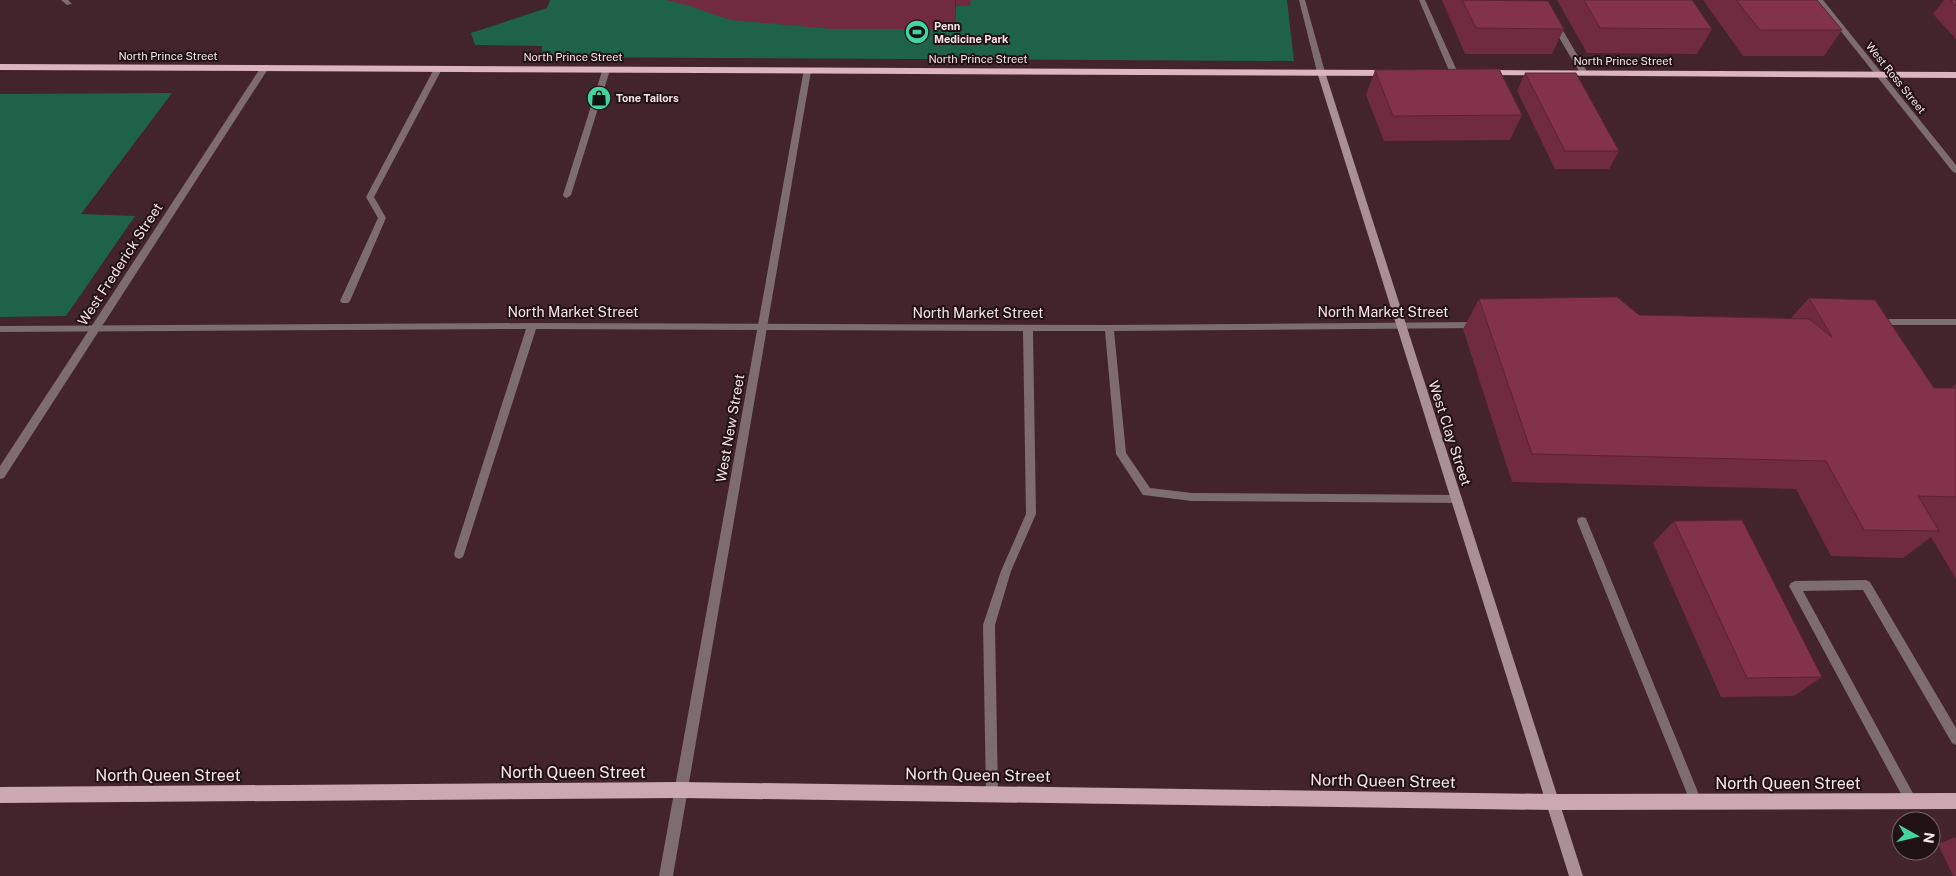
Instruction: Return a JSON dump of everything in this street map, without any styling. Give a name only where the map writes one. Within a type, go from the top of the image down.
[{"type":"highway","name":"North Prince Street","points":[[0,67],[1406,73]]},
{"type":"highway","name":"North Prince Street","points":[[1459,73],[1956,75]]},
{"type":"main road","name":"West Clay Street","points":[[1321,72],[1576,876]]},
{"type":"main road","name":"North Queen Street","points":[[0,795],[681,790],[1553,802],[1956,801]]},
{"type":"street","points":[[1302,0],[1321,72]]},
{"type":"street","points":[[1422,0],[1459,73]]},
{"type":"street","name":"West Ross Street","points":[[1819,0],[1956,170]]},
{"type":"street","points":[[1552,19],[1584,74]]},
{"type":"street","name":"West Frederick Street","points":[[0,475],[264,68]]},
{"type":"street","points":[[345,300],[382,218],[370,197],[438,69]]},
{"type":"street","points":[[566,195],[606,70]]},
{"type":"street","name":"West New Street","points":[[666,876],[807,70]]},
{"type":"street","points":[[1867,322],[1956,322]]},
{"type":"street","name":"North Market Street","points":[[0,329],[532,326],[1109,328],[1491,325]]},
{"type":"street","points":[[459,554],[532,326]]},
{"type":"street","points":[[992,794],[989,624],[1006,571],[1031,514],[1028,327]]},
{"type":"street","points":[[1109,328],[1121,454],[1147,492],[1192,497],[1457,499]]},
{"type":"street","points":[[1582,521],[1696,802]]},
{"type":"street","points":[[1911,802],[1795,586],[1866,585],[1956,739]]},
{"type":"green space","name":"Penn Medicine Park","points":[[550,0],[1287,0],[1294,61],[541,57],[542,46],[475,45],[471,33],[547,8]]},
{"type":"green space","points":[[172,93],[81,214],[135,216],[66,316],[0,317],[0,94]]},
{"type":"building","points":[[1462,0],[1548,1],[1564,29],[1476,28]]},
{"type":"building","points":[[1584,0],[1692,0],[1712,29],[1600,28]]},
{"type":"building","points":[[1736,0],[1817,0],[1842,30],[1760,30]]},
{"type":"building","points":[[1950,0],[1956,0],[1956,6]]},
{"type":"building","points":[[1499,69],[1522,115],[1393,116],[1375,70]]},
{"type":"building","points":[[1525,73],[1576,73],[1619,151],[1565,151]]},
{"type":"building","points":[[1617,297],[1639,315],[1809,319],[1832,337],[1809,298],[1875,300],[1934,388],[1956,388],[1956,497],[1918,496],[1939,531],[1864,530],[1826,461],[1532,454],[1479,299]]},
{"type":"building","points":[[1742,520],[1822,677],[1747,678],[1674,521]]},
{"type":"place","name":"Penn Medicine Park","points":[[917,32]]},
{"type":"place","name":"Tone Tailors","points":[[599,98]]}]
